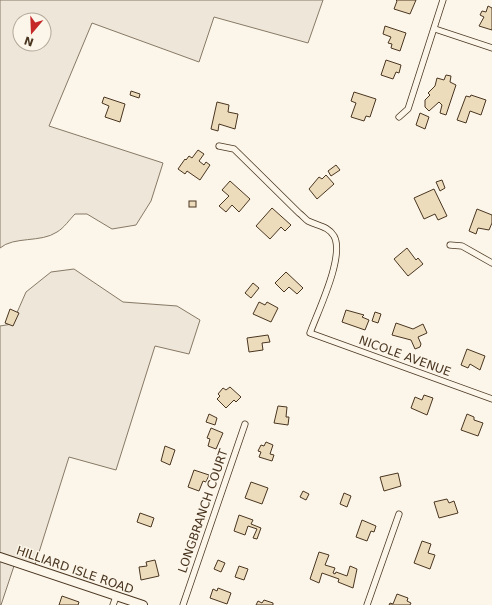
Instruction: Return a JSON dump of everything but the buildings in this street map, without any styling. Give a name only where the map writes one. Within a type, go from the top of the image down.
[{"type":"street","points":[[400,117],[408,109],[435,29],[443,0]]},
{"type":"street","points":[[435,29],[492,48]]},
{"type":"street","name":"NICOLE AVENUE","points":[[219,146],[234,149],[299,213],[308,220],[326,227],[334,236],[337,248],[336,262],[310,332],[492,400]]},
{"type":"street","points":[[450,245],[462,246],[492,263]]},
{"type":"street","name":"LONGBRANCH COURT","points":[[183,605],[245,424]]},
{"type":"street","points":[[367,605],[399,514]]},
{"type":"street","name":"HILLIARD ISLE ROAD","points":[[0,557],[143,605]]},
{"type":"street","points":[[113,605],[116,597]]},
{"type":"shaded area","points":[[0,0],[323,0],[308,43],[214,17],[199,62],[92,23],[49,126],[163,163],[151,201],[136,225],[112,229],[87,214],[75,214],[62,228],[51,235],[6,244],[0,248]]},
{"type":"shaded area","points":[[74,269],[123,302],[177,306],[200,320],[189,354],[155,346],[116,470],[69,457],[35,565],[0,553],[0,326],[12,324],[26,292],[51,272]]},
{"type":"shaded area","points":[[0,561],[14,566],[1,605],[0,605]]}]
